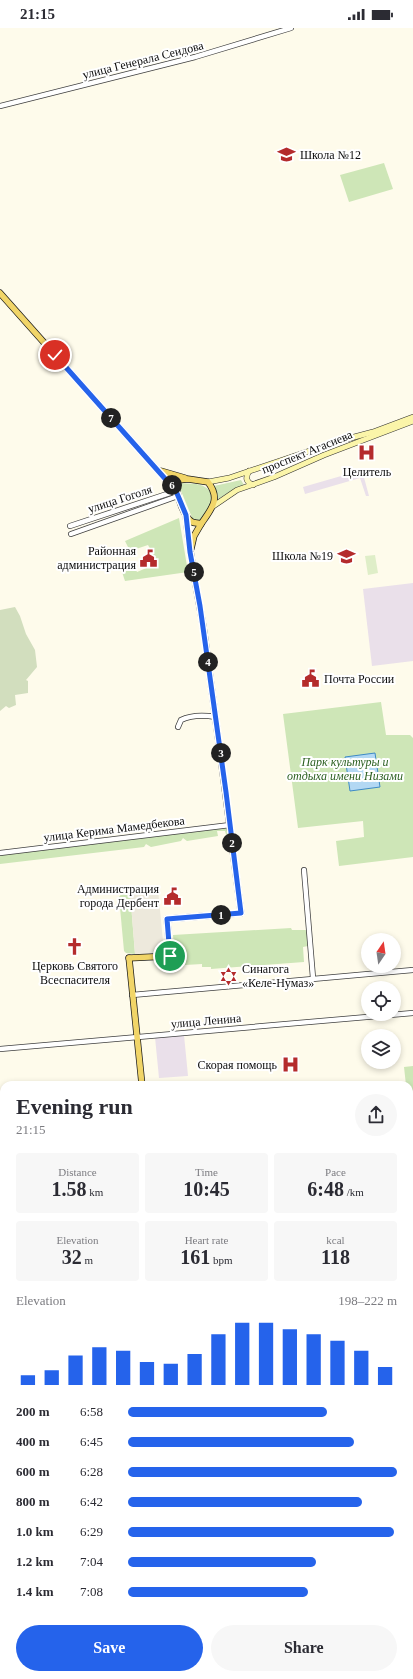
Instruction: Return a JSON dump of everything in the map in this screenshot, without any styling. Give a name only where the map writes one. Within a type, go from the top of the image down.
[{"type":"main road","points":[[0,293],[177,494],[186,515],[190,552],[200,606],[216,717],[241,913],[167,919],[170,956],[129,958]]},
{"type":"main road","name":"проспект Агасиева","points":[[212,507],[237,490],[302,465],[413,417]]},
{"type":"main road","name":"проспект Агасиева","points":[[208,482],[224,479],[296,455],[413,421]]},
{"type":"main road","points":[[376,423],[379,432]]},
{"type":"main road","points":[[296,455],[304,458],[302,465]]},
{"type":"main road","points":[[129,958],[171,957],[168,920],[242,914],[227,792],[201,606],[190,552],[194,536],[212,507],[215,495],[214,490],[208,482],[164,473],[155,468]]},
{"type":"main road","points":[[249,471],[246,476],[246,480],[253,485]]},
{"type":"main road","points":[[177,494],[177,484],[179,480],[188,479]]},
{"type":"main road","points":[[186,515],[192,522],[201,524]]},
{"type":"main road","points":[[129,958],[142,1081]]},
{"type":"street","name":"улица Генерала Сеидова","points":[[0,106],[195,58],[291,28]]},
{"type":"street","name":"улица Гоголя","points":[[70,526],[177,494]]},
{"type":"street","points":[[71,534],[177,494]]},
{"type":"street","points":[[178,727],[181,720],[185,718],[206,715],[216,717]]},
{"type":"street","name":"улица Керима Мамедбекова","points":[[0,853],[230,825]]},
{"type":"street","points":[[304,870],[313,978]]},
{"type":"street","points":[[132,995],[413,970]]},
{"type":"street","name":"улица Ленина","points":[[0,1049],[413,1013]]},
{"type":"shaded area","points":[[362,470],[369,496],[366,496],[360,478],[305,494],[303,487]]},
{"type":"shaded area","points":[[413,583],[413,661],[372,666],[363,589]]},
{"type":"shaded area","points":[[158,889],[164,952],[135,954],[130,891]]},
{"type":"shaded area","points":[[184,1035],[188,1076],[159,1078],[155,1037]]},
{"type":"green space","points":[[384,163],[393,189],[349,202],[340,175]]},
{"type":"green space","points":[[241,480],[244,485],[218,499],[214,486]]},
{"type":"green space","points":[[180,483],[204,486],[211,494],[210,505],[199,521],[193,520],[179,486]]},
{"type":"green space","points":[[179,518],[188,572],[125,581],[122,572],[134,566],[137,572],[158,563],[148,545],[130,551],[125,541]]},
{"type":"green space","points":[[375,555],[378,573],[368,575],[365,556]]},
{"type":"green space","points":[[15,607],[20,616],[26,634],[35,650],[37,667],[26,680],[28,681],[28,693],[15,695],[16,705],[9,708],[6,706],[0,711],[0,610]]},
{"type":"green space","name":"Парк культуры и отдыха имени Низами","points":[[381,702],[386,735],[410,735],[413,738],[413,857],[339,866],[336,841],[364,837],[363,821],[298,828],[283,714]]},
{"type":"green space","points":[[227,827],[229,838],[227,838],[225,831],[217,831],[218,836],[187,841],[183,838],[181,841],[151,847],[146,844],[144,847],[0,864],[0,855]]},
{"type":"green space","points":[[130,891],[135,954],[126,953],[124,951],[119,897],[123,892]]},
{"type":"green space","points":[[291,928],[292,930],[307,930],[308,946],[303,947],[304,962],[211,969],[211,967],[202,967],[202,964],[185,965],[184,959],[175,959],[173,935]]},
{"type":"green space","points":[[413,1066],[413,1081],[406,1081],[404,1067]]},
{"type":"water","points":[[375,753],[380,787],[350,791],[345,757]]},
{"type":"place","name":"Школа №12","points":[[287,155]]},
{"type":"place","name":"Целитель","points":[[367,453]]},
{"type":"place","name":"Школа №19","points":[[346,556]]},
{"type":"place","name":"Районная администрация","points":[[149,558]]},
{"type":"place","name":"Почта России","points":[[311,679]]},
{"type":"place","name":"Администрация города Дербент","points":[[172,896]]},
{"type":"place","name":"Церковь Святого Всеспасителя","points":[[75,947]]},
{"type":"place","name":"Синагога «Келе-Нумаз»","points":[[229,976]]},
{"type":"place","name":"Скорая помощь","points":[[290,1065]]},
{"type":"route","points":[[55,355],[167,480],[176,491],[186,515],[190,552],[200,606],[215,712],[241,913],[167,919],[170,956]]}]
